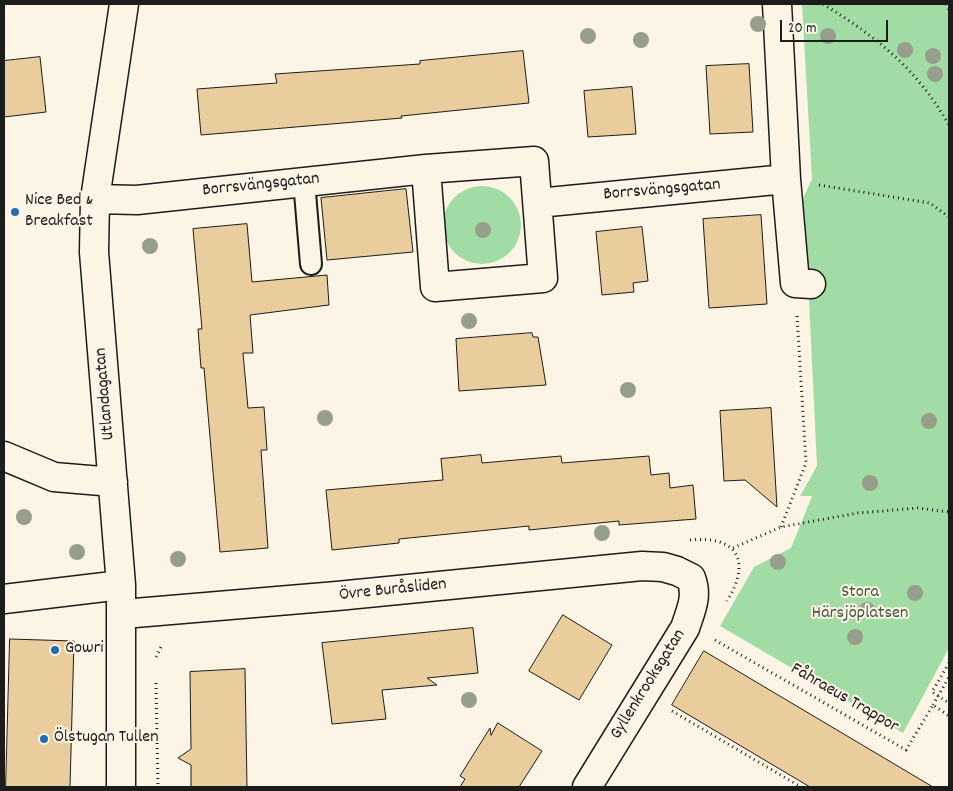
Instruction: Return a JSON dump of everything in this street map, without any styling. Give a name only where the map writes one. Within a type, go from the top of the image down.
[{"type":"street","name":"Utlandagatan","points":[[121,787],[123,614],[94,252],[95,199],[124,4]]},
{"type":"street","points":[[777,4],[786,179],[803,283]]},
{"type":"street","name":"Borrsvängsgatan","points":[[95,199],[137,200],[426,169],[534,161],[543,278],[435,287],[426,169]]},
{"type":"street","name":"Borrsvängsgatan","points":[[538,203],[786,179]]},
{"type":"street","points":[[4,456],[54,478],[113,482]]},
{"type":"street","name":"Övre Buråsliden","points":[[123,614],[328,597],[642,566],[663,567]]},
{"type":"street","name":"Gyllenkrooksgatan","points":[[587,787],[685,628],[694,604],[695,589],[690,578],[677,571],[663,567]]},
{"type":"street","points":[[4,599],[121,585]]},
{"type":"lane","points":[[304,181],[311,264]]},
{"type":"path","points":[[823,4],[865,29],[913,71],[949,122]]},
{"type":"path","points":[[946,4],[949,10]]},
{"type":"path","points":[[786,179],[930,203],[949,218]]},
{"type":"path","points":[[782,527],[806,463],[803,283]]},
{"type":"path","points":[[733,548],[782,527],[884,511],[918,508],[949,512]]},
{"type":"path","points":[[688,540],[706,538],[722,541],[733,548],[739,560],[739,580],[726,603]]},
{"type":"path","name":"Fåhraeus Trappor","points":[[706,635],[906,750],[933,705]]},
{"type":"path","points":[[156,661],[156,655],[165,642]]},
{"type":"path","points":[[949,663],[932,692],[949,703]]},
{"type":"path","points":[[949,677],[933,705],[949,716]]},
{"type":"path","points":[[156,678],[158,787]]},
{"type":"path","points":[[671,710],[800,787]]},
{"type":"green space","name":"Stora Härsjöplatsen","points":[[802,4],[949,4],[949,648],[903,733],[720,626],[754,567],[791,548],[812,496],[800,496],[817,466],[809,300],[800,205],[812,179]]},
{"type":"green space","points":[[482,186],[497,189],[514,203],[518,210],[521,225],[518,240],[504,257],[497,261],[482,264],[467,261],[450,247],[446,240],[443,225],[446,210],[460,193],[467,189]]},
{"type":"building","points":[[523,51],[529,103],[401,116],[402,118],[201,135],[197,89],[277,83],[275,74],[420,64],[420,61]]},
{"type":"building","points":[[40,57],[46,112],[4,117],[4,61]]},
{"type":"building","points":[[749,64],[753,132],[710,134],[706,66]]},
{"type":"building","points":[[632,87],[636,134],[588,137],[584,91]]},
{"type":"building","points":[[406,189],[413,252],[327,260],[321,198]]},
{"type":"building","points":[[761,215],[767,304],[709,308],[703,219]]},
{"type":"building","points":[[247,224],[252,282],[327,275],[329,305],[250,315],[253,353],[243,353],[248,408],[264,407],[267,450],[261,450],[268,548],[220,552],[204,368],[201,368],[198,329],[202,329],[193,229]]},
{"type":"building","points":[[642,227],[648,281],[633,283],[634,292],[602,295],[596,232]]},
{"type":"building","points":[[532,333],[533,337],[538,337],[546,385],[459,391],[456,339]]},
{"type":"building","points":[[771,408],[777,507],[745,480],[724,481],[720,411]]},
{"type":"building","points":[[481,455],[482,463],[561,456],[562,463],[649,456],[651,475],[669,473],[670,488],[693,485],[696,519],[619,525],[619,521],[529,530],[529,526],[399,539],[399,543],[332,550],[326,490],[443,480],[441,459]]},
{"type":"building","points":[[563,615],[612,645],[579,700],[529,671]]},
{"type":"building","points":[[473,628],[478,673],[427,678],[437,685],[382,690],[386,719],[332,724],[322,643]]},
{"type":"building","points":[[10,639],[74,641],[70,787],[6,787]]},
{"type":"building","points":[[704,651],[933,787],[810,787],[672,705]]},
{"type":"building","points":[[245,669],[247,787],[191,787],[191,765],[178,758],[191,749],[190,672]]},
{"type":"building","points":[[498,723],[542,751],[519,787],[460,787],[465,779],[460,776],[490,728],[491,735]]},
{"type":"place","name":"Nice Bed & Breakfast","points":[[15,212]]},
{"type":"place","name":"Gowri","points":[[55,650]]},
{"type":"place","name":"Ölstugan Tullen","points":[[44,739]]}]
